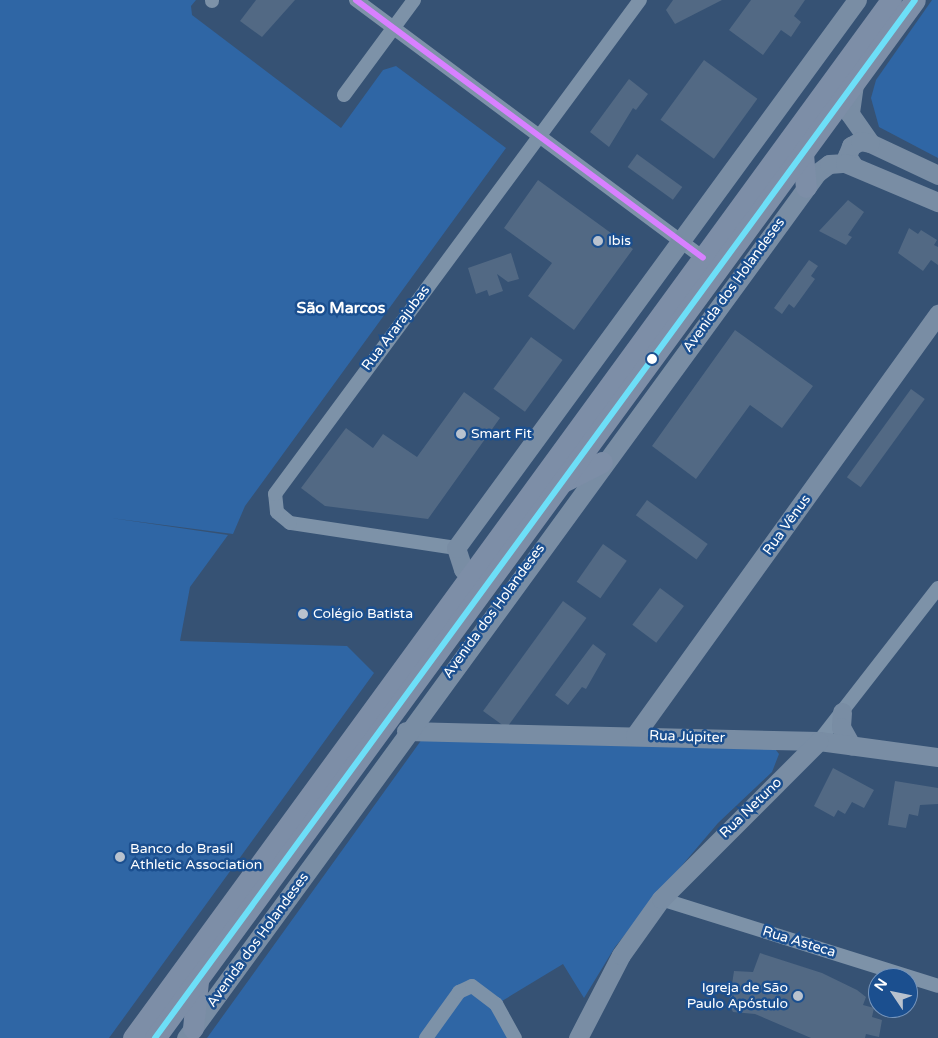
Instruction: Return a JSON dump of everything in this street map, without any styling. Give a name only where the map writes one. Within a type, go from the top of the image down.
[{"type":"main road","name":"Avenida dos Holandeses","points":[[133,1038],[395,694],[481,577],[703,258],[891,0]]},
{"type":"main road","name":"Avenida dos Holandeses","points":[[481,577],[561,483],[915,0]]},
{"type":"main road","points":[[803,154],[806,187]]},
{"type":"main road","points":[[561,483],[602,462]]},
{"type":"main road","name":"Avenida dos Holandeses","points":[[155,1038],[198,980],[395,694]]},
{"type":"main road","points":[[189,1033],[198,980]]},
{"type":"street","points":[[356,0],[703,258]]},
{"type":"street","points":[[344,94],[414,0]]},
{"type":"street","name":"Rua Ararajubas","points":[[456,548],[290,523],[277,512],[276,494],[640,0]]},
{"type":"street","points":[[481,577],[460,564],[456,548],[857,0]]},
{"type":"street","points":[[854,84],[850,114],[870,143]]},
{"type":"street","points":[[938,174],[870,143],[860,141],[851,146],[848,156],[853,165],[938,202]]},
{"type":"street","name":"Avenida dos Holandeses","points":[[189,1033],[279,915],[418,714],[806,187],[824,166],[838,162],[853,165]]},
{"type":"street","name":"Rua Vênus","points":[[635,735],[938,314]]},
{"type":"street","name":"Rua Netuno","points":[[578,1038],[621,955],[661,899],[819,740],[938,588]]},
{"type":"street","points":[[395,694],[435,729]]},
{"type":"street","points":[[842,712],[841,727],[851,745]]},
{"type":"street","name":"Rua Júpiter","points":[[406,731],[435,729],[819,740],[938,757]]},
{"type":"street","points":[[773,739],[783,755],[784,776]]},
{"type":"street","name":"Rua Asteca","points":[[661,899],[938,986]]},
{"type":"street","points":[[426,1038],[449,1006],[466,987],[480,990],[496,1004],[515,1038]]},
{"type":"shaded area","points":[[0,0],[196,0],[191,6],[192,15],[341,128],[383,70],[396,66],[506,148],[245,506],[233,534],[111,518],[228,535],[190,587],[180,641],[347,646],[374,673],[109,1038],[0,1038]]},
{"type":"shaded area","points":[[932,0],[938,0],[938,158],[879,127],[871,98],[876,80]]},
{"type":"shaded area","points":[[425,735],[772,745],[779,754],[772,772],[718,823],[615,947],[584,998],[563,964],[502,1001],[507,1038],[207,1038]]},
{"type":"building","points":[[256,0],[295,0],[262,37],[240,21]]},
{"type":"building","points":[[673,0],[722,0],[675,24],[666,10]]},
{"type":"building","points":[[751,0],[805,0],[794,16],[801,22],[791,37],[781,30],[763,55],[729,30]]},
{"type":"building","points":[[704,60],[757,99],[714,159],[661,120]]},
{"type":"building","points":[[629,79],[648,94],[636,110],[633,108],[609,147],[590,132]]},
{"type":"building","points":[[637,154],[682,187],[673,200],[628,167]]},
{"type":"building","points":[[538,180],[633,249],[574,330],[528,296],[552,263],[504,228]]},
{"type":"building","points":[[848,200],[864,212],[848,235],[852,237],[846,245],[819,231]]},
{"type":"building","points":[[909,228],[918,234],[921,230],[937,240],[934,245],[938,247],[938,265],[931,260],[923,271],[898,253]]},
{"type":"building","points":[[511,253],[519,279],[508,282],[497,274],[503,291],[489,296],[487,290],[476,294],[468,268]]},
{"type":"building","points":[[809,260],[818,266],[811,276],[815,279],[794,308],[789,304],[782,314],[774,308]]},
{"type":"building","points":[[735,330],[813,386],[782,428],[750,405],[696,479],[652,446]]},
{"type":"building","points":[[531,337],[563,360],[525,412],[493,389]]},
{"type":"building","points":[[911,389],[925,399],[861,487],[847,477]]},
{"type":"building","points":[[464,392],[500,418],[428,519],[325,506],[301,488],[346,428],[373,448],[383,434],[417,457]]},
{"type":"building","points":[[647,500],[708,544],[697,559],[636,515]]},
{"type":"building","points":[[603,544],[627,561],[600,598],[577,582]]},
{"type":"building","points":[[660,588],[684,606],[656,643],[632,625]]},
{"type":"building","points":[[563,601],[586,618],[507,728],[483,711]]},
{"type":"building","points":[[593,644],[606,654],[586,689],[582,687],[568,705],[555,695]]},
{"type":"building","points":[[833,768],[874,790],[864,808],[852,802],[845,814],[838,810],[834,817],[814,806]]},
{"type":"building","points":[[895,781],[938,788],[938,804],[920,805],[918,816],[909,814],[906,828],[888,825]]},
{"type":"building","name":"Igreja de São Paulo Apóstulo","points":[[760,953],[822,973],[857,990],[866,997],[863,1005],[868,1006],[868,1018],[882,1020],[879,1037],[866,1034],[865,1038],[811,1038],[755,1014],[733,1012],[729,1004],[734,971],[753,972]]},
{"type":"transit line","points":[[356,0],[703,258]]},
{"type":"transit line","points":[[155,1038],[915,0]]},
{"type":"place","name":"Ibis","points":[[598,241]]},
{"type":"place","name":"Smart Fit","points":[[461,434]]},
{"type":"place","name":"Colégio Batista","points":[[303,614]]},
{"type":"place","name":"Banco do Brasil Athletic Association","points":[[120,857]]},
{"type":"place","name":"Igreja de São Paulo Apóstulo","points":[[798,996]]},
{"type":"district","name":"São Marcos","points":[[341,308]]}]
